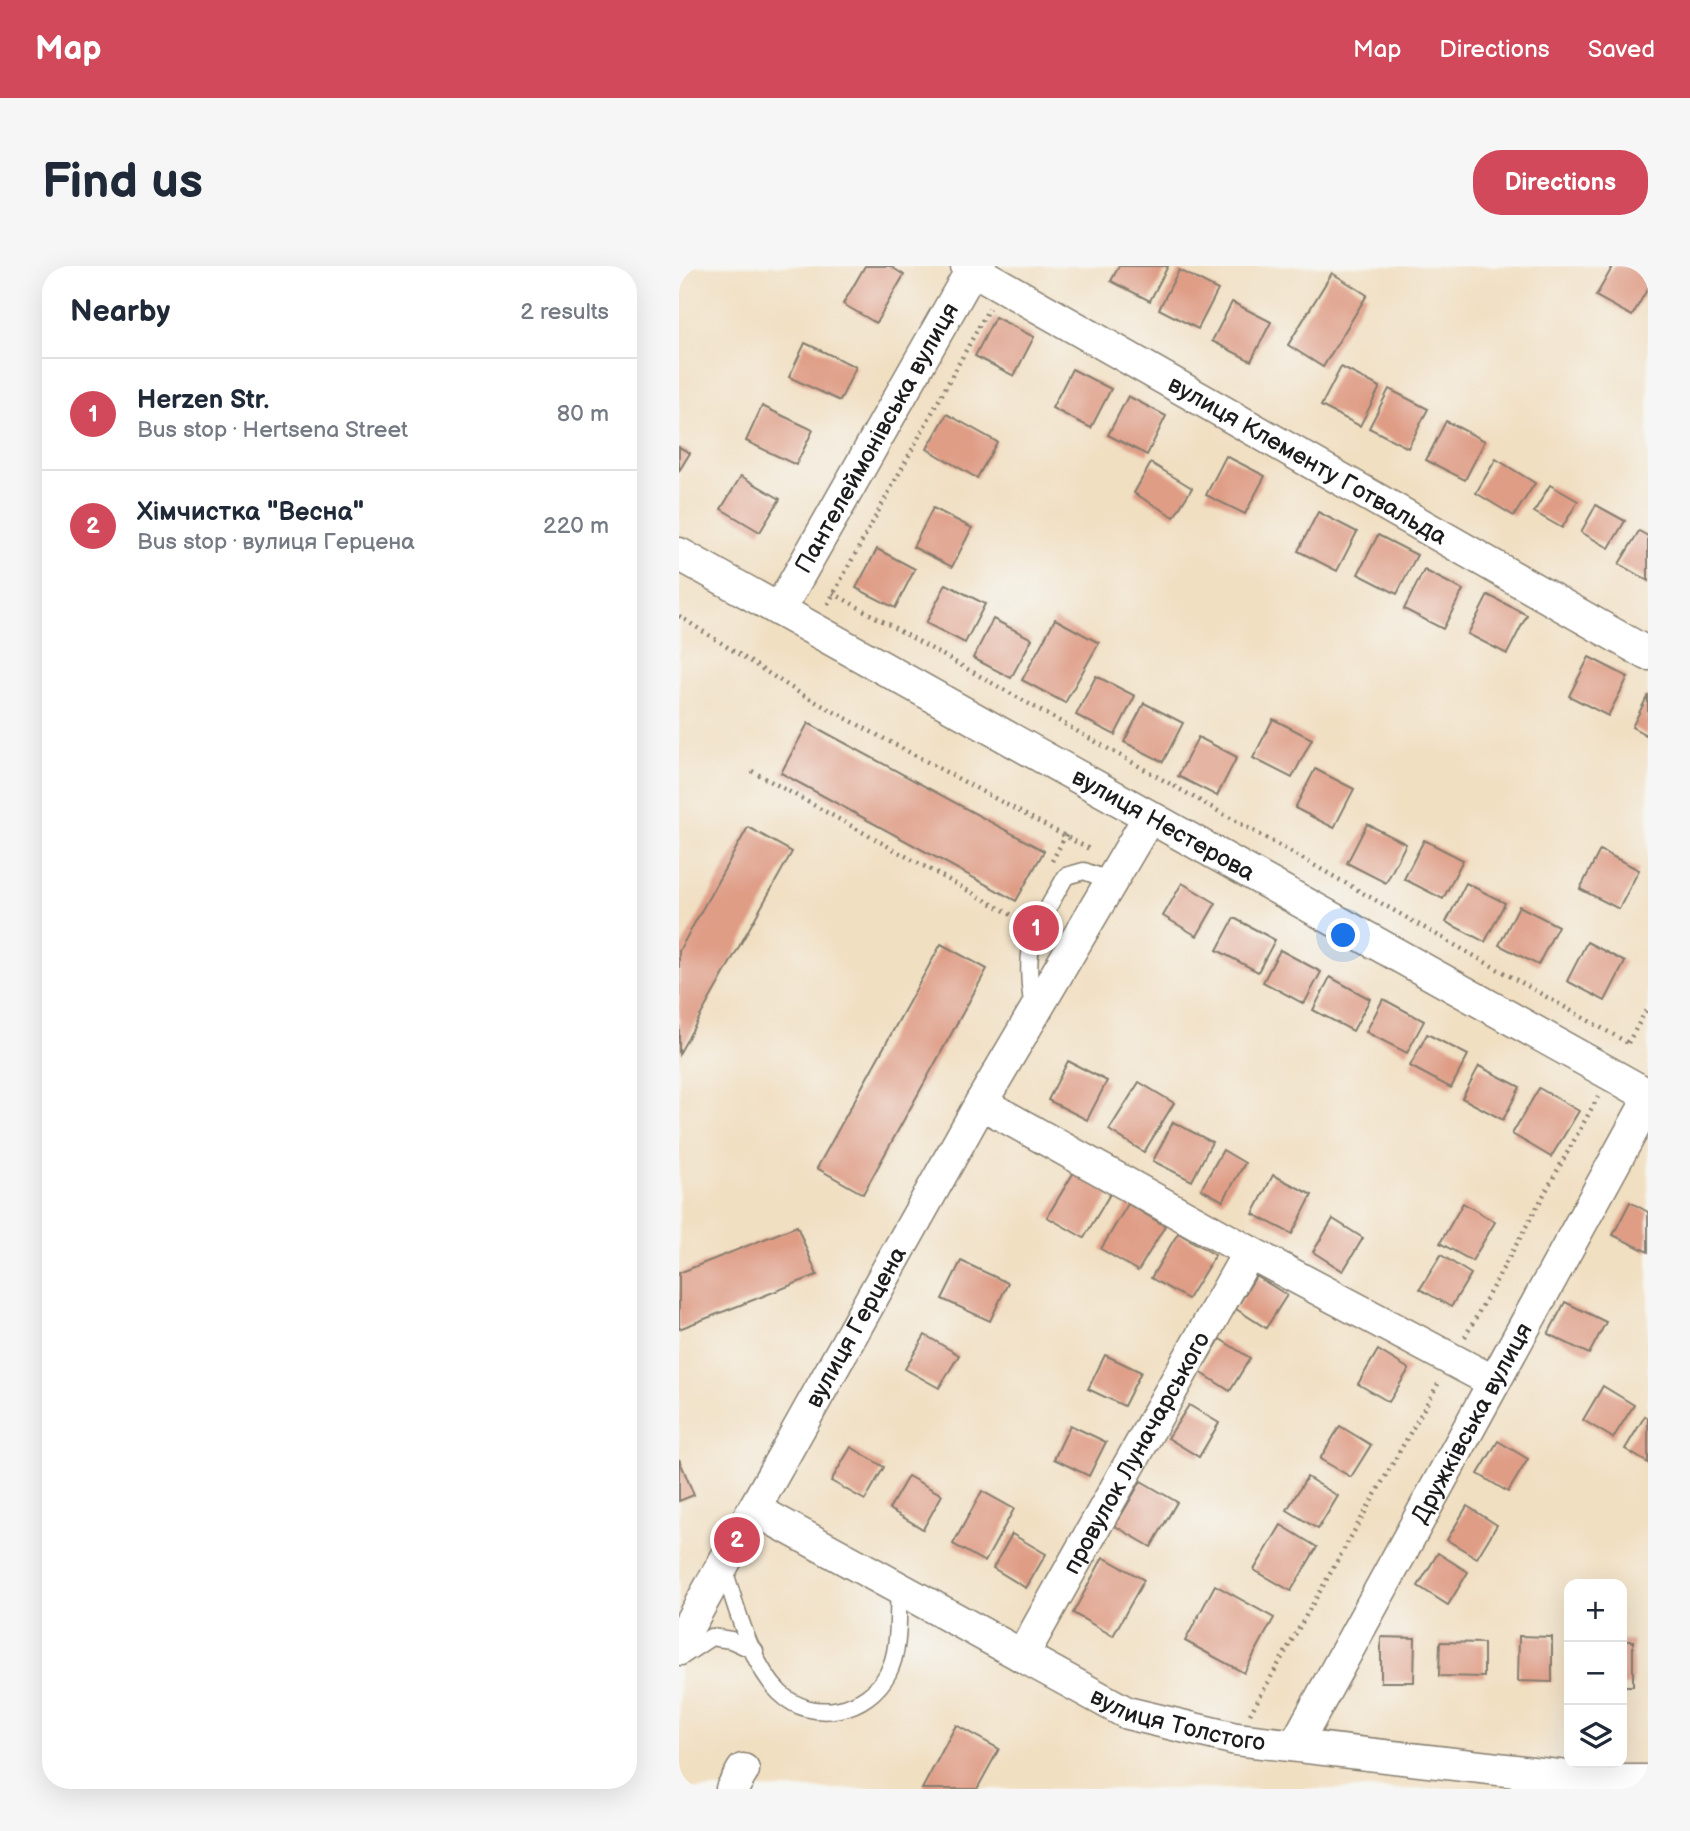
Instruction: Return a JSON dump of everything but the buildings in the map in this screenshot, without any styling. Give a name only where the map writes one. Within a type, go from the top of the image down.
[{"type":"street","name":"вулиця Клементу Готвальда","points":[[971,267],[1648,654]]},
{"type":"street","name":"Пантелеймонівська вулиця","points":[[779,610],[971,267]]},
{"type":"street","name":"вулиця Нестерова","points":[[679,554],[1648,1096]]},
{"type":"street","name":"вулиця Герцена","points":[[679,1643],[981,1103],[1149,817]]},
{"type":"street","name":"Дружківська вулиця","points":[[1296,1745],[1648,1101]]},
{"type":"street","points":[[981,1103],[1249,1252],[1495,1382]]},
{"type":"street","name":"провулок Луначарського","points":[[1022,1656],[1249,1252]]},
{"type":"street","name":"вулиця Толстого","points":[[754,1509],[1127,1713],[1236,1739],[1602,1781],[1648,1781]]},
{"type":"lane","points":[[1034,1012],[1027,971],[1029,947],[1066,876],[1084,871],[1115,874]]},
{"type":"lane","points":[[722,1565],[767,1676],[781,1694],[805,1709],[834,1712],[856,1703],[872,1693],[888,1673],[895,1652],[899,1588]]},
{"type":"lane","points":[[679,1658],[711,1637],[731,1640],[755,1651]]},
{"type":"path","points":[[815,631],[833,593],[1001,286]]},
{"type":"path","points":[[833,593],[1628,1043]]},
{"type":"path","points":[[679,615],[801,694],[1115,874]]},
{"type":"path","points":[[753,771],[1037,928]]},
{"type":"place","name":"Herzen Str.","points":[[1036,928]]},
{"type":"place","name":"Хімчистка \"Весна\"","points":[[737,1540]]}]
